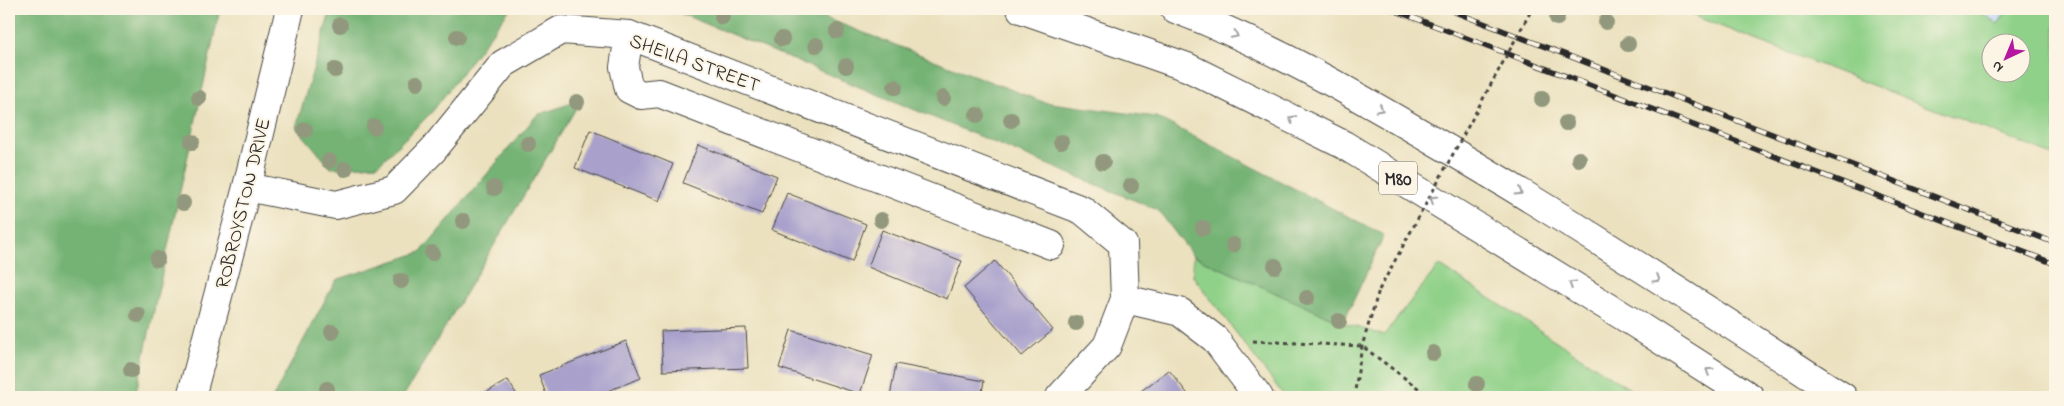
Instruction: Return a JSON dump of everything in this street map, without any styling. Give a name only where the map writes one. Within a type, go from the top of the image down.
[{"type":"main road","name":"ROBROYSTON DRIVE","points":[[191,397],[247,187],[290,9]]},
{"type":"main road","name":"M80","points":[[1021,9],[1187,67],[1344,145],[1589,294],[1750,397]]},
{"type":"main road","name":"M80","points":[[1174,9],[1208,21],[1376,106],[1488,172],[1843,397]]},
{"type":"main road","name":"SHEILA STREET","points":[[247,187],[336,205],[394,190],[433,150],[503,64],[561,30],[630,35],[1082,210],[1123,244],[1125,299]]},
{"type":"main road","points":[[630,35],[624,67],[630,89],[641,95],[658,93],[1051,245]]},
{"type":"main road","points":[[934,199],[950,159]]},
{"type":"main road","points":[[1060,397],[1107,346],[1125,299],[1180,312],[1215,339],[1259,397]]},
{"type":"path","points":[[1354,397],[1362,346],[1379,290],[1532,9]]},
{"type":"path","points":[[1215,339],[1362,346],[1430,397]]},
{"type":"shaded area","points":[[1976,9],[2008,9],[1998,24]]},
{"type":"green space","points":[[9,9],[220,9],[135,397],[9,397]]},
{"type":"green space","points":[[331,9],[510,9],[432,112],[378,165],[331,168],[296,127]]},
{"type":"green space","points":[[670,9],[802,9],[1043,102],[1156,117],[1384,235],[1343,323],[1193,256],[1158,210]]},
{"type":"green space","points":[[1676,9],[1976,9],[1998,24],[2008,9],[2055,9],[2055,156]]},
{"type":"green space","points":[[581,100],[403,397],[273,397],[336,280],[421,252],[537,115]]},
{"type":"green space","points":[[1193,256],[1343,323],[1384,335],[1439,265],[1642,397],[1285,397],[1193,276]]},
{"type":"building","points":[[590,130],[673,164],[659,201],[575,168]]},
{"type":"building","points":[[698,145],[777,176],[762,214],[683,183]]},
{"type":"building","points":[[787,193],[866,224],[852,262],[772,230]]},
{"type":"building","points":[[882,230],[962,261],[947,299],[868,267]]},
{"type":"building","points":[[995,261],[1053,330],[1022,356],[964,288]]},
{"type":"building","points":[[746,328],[748,368],[663,371],[661,331]]},
{"type":"building","points":[[791,330],[873,355],[860,394],[779,368]]},
{"type":"building","points":[[626,341],[641,378],[592,397],[547,397],[539,375]]},
{"type":"building","points":[[896,364],[984,381],[981,397],[890,397]]},
{"type":"building","points":[[1169,370],[1190,397],[1139,397],[1137,394]]},
{"type":"building","points":[[508,380],[518,397],[478,397]]},
{"type":"railway","points":[[1391,9],[2055,264]]},
{"type":"railway","points":[[1447,9],[2055,243]]}]
